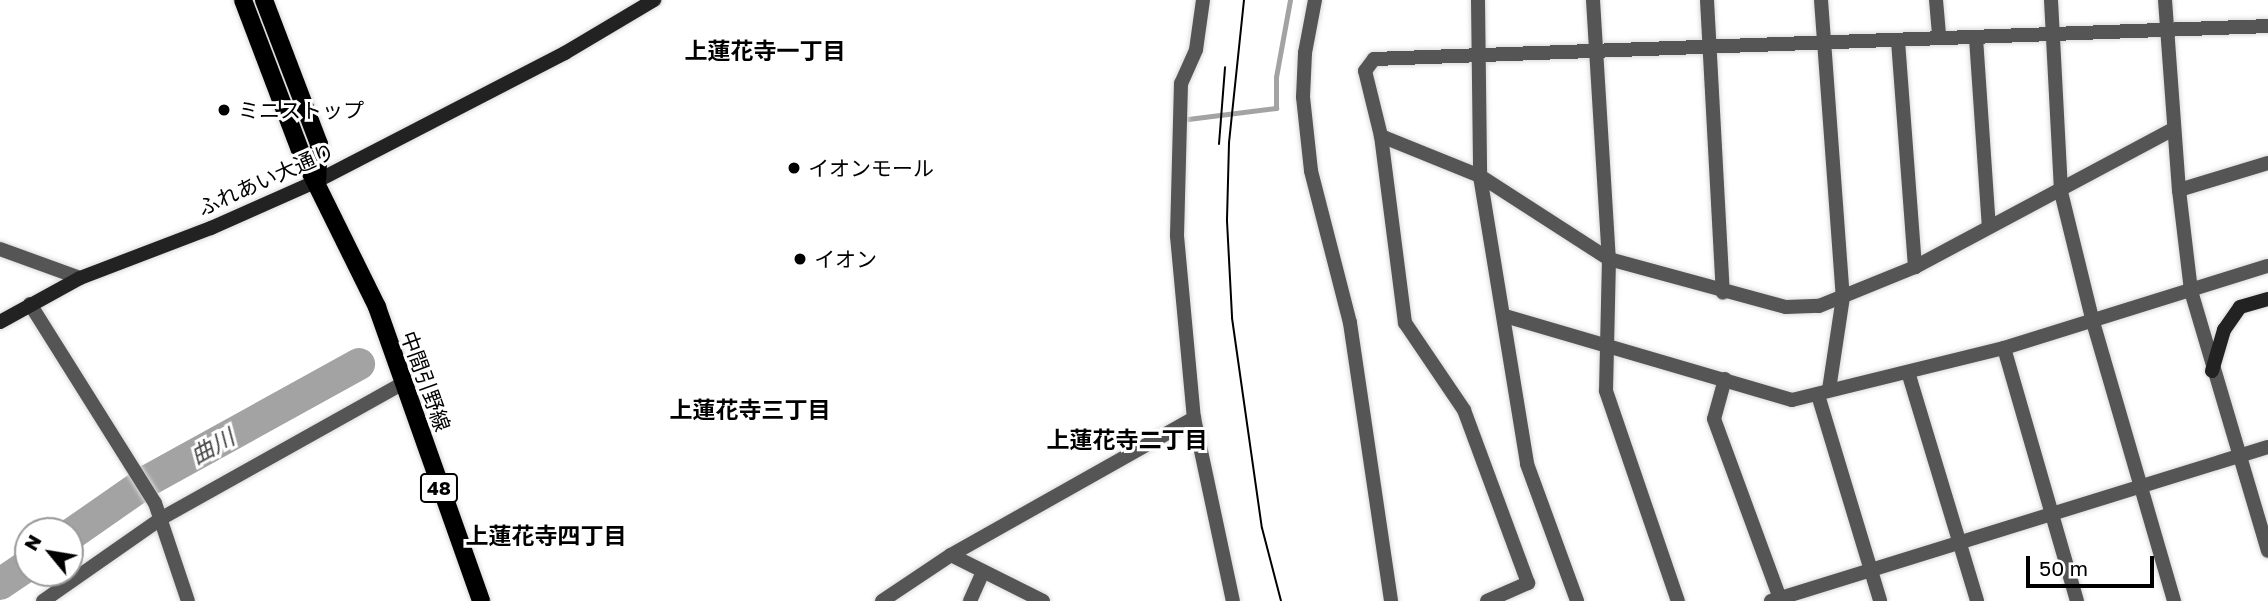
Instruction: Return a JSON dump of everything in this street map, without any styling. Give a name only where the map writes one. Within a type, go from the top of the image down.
[{"type":"main road","name":"中間引野線","points":[[243,0],[301,153],[317,181],[383,327],[481,601]]},
{"type":"main road","name":"中間引野線","points":[[264,0],[319,144],[317,181]]},
{"type":"street","name":"ふれあい大通り","points":[[0,322],[80,278],[211,228],[317,181],[565,53],[654,0]]},
{"type":"street","points":[[1203,0],[1196,50],[1181,83],[1178,236],[1194,418],[1233,601]]},
{"type":"street","points":[[1315,0],[1305,53],[1303,97],[1311,171],[1350,323],[1391,601]]},
{"type":"street","points":[[1478,0],[1480,176],[1505,316],[1527,464],[1577,601]]},
{"type":"street","points":[[1593,0],[1609,259],[1606,391],[1678,601]]},
{"type":"street","points":[[1707,0],[1723,293]]},
{"type":"street","points":[[1821,0],[1843,297],[1824,393],[1880,601]]},
{"type":"street","points":[[1936,0],[1939,38]]},
{"type":"street","points":[[2052,0],[2061,192],[2093,322],[2174,601]]},
{"type":"street","points":[[2165,0],[2173,129],[2191,290],[2212,371],[2268,551]]},
{"type":"street","points":[[1487,601],[1528,583],[1464,410],[1405,323],[1381,136],[1366,71],[1374,59],[2268,26]]},
{"type":"street","points":[[1976,38],[1989,228]]},
{"type":"street","points":[[1898,41],[1915,267]]},
{"type":"street","points":[[1381,136],[1480,176],[1609,259],[1723,293],[1786,307],[1819,306],[1915,267],[2061,192],[2173,129]]},
{"type":"street","points":[[2179,190],[2268,163]]},
{"type":"street","points":[[0,248],[80,278]]},
{"type":"street","points":[[1505,316],[1792,400],[2004,348],[2268,265]]},
{"type":"street","points":[[2212,371],[2224,330],[2239,307],[2268,299]]},
{"type":"street","points":[[30,304],[155,503],[188,601]]},
{"type":"street","points":[[2004,348],[2077,601]]},
{"type":"street","points":[[1908,372],[1977,601]]},
{"type":"street","points":[[43,601],[162,519],[402,378]]},
{"type":"street","points":[[1725,379],[1714,419],[1778,600],[1871,568],[2268,447]]},
{"type":"street","points":[[882,601],[951,555],[1194,418]]},
{"type":"street","points":[[951,555],[1042,601]]},
{"type":"street","points":[[970,601],[983,572]]},
{"type":"waterway","points":[[1188,119],[1276,108],[1276,77],[1290,0]]},
{"type":"waterway","name":"曲川","points":[[84,525],[149,480],[359,364]]},
{"type":"waterway","name":"曲川","points":[[0,584],[14,574]]},
{"type":"tram line","points":[[1244,0],[1229,143],[1227,221],[1232,318],[1262,528],[1281,601]]},
{"type":"tram line","points":[[1219,144],[1225,67]]},
{"type":"place","name":"ミニストップ","points":[[224,110]]},
{"type":"place","name":"イオンモール","points":[[794,168]]},
{"type":"place","name":"イオン","points":[[800,259]]},
{"type":"district","name":"上蓮花寺一丁目","points":[[765,50]]},
{"type":"district","name":"上蓮花寺三丁目","points":[[750,409]]},
{"type":"district","name":"上蓮花寺二丁目","points":[[1127,439]]},
{"type":"district","name":"上蓮花寺四丁目","points":[[546,535]]}]
